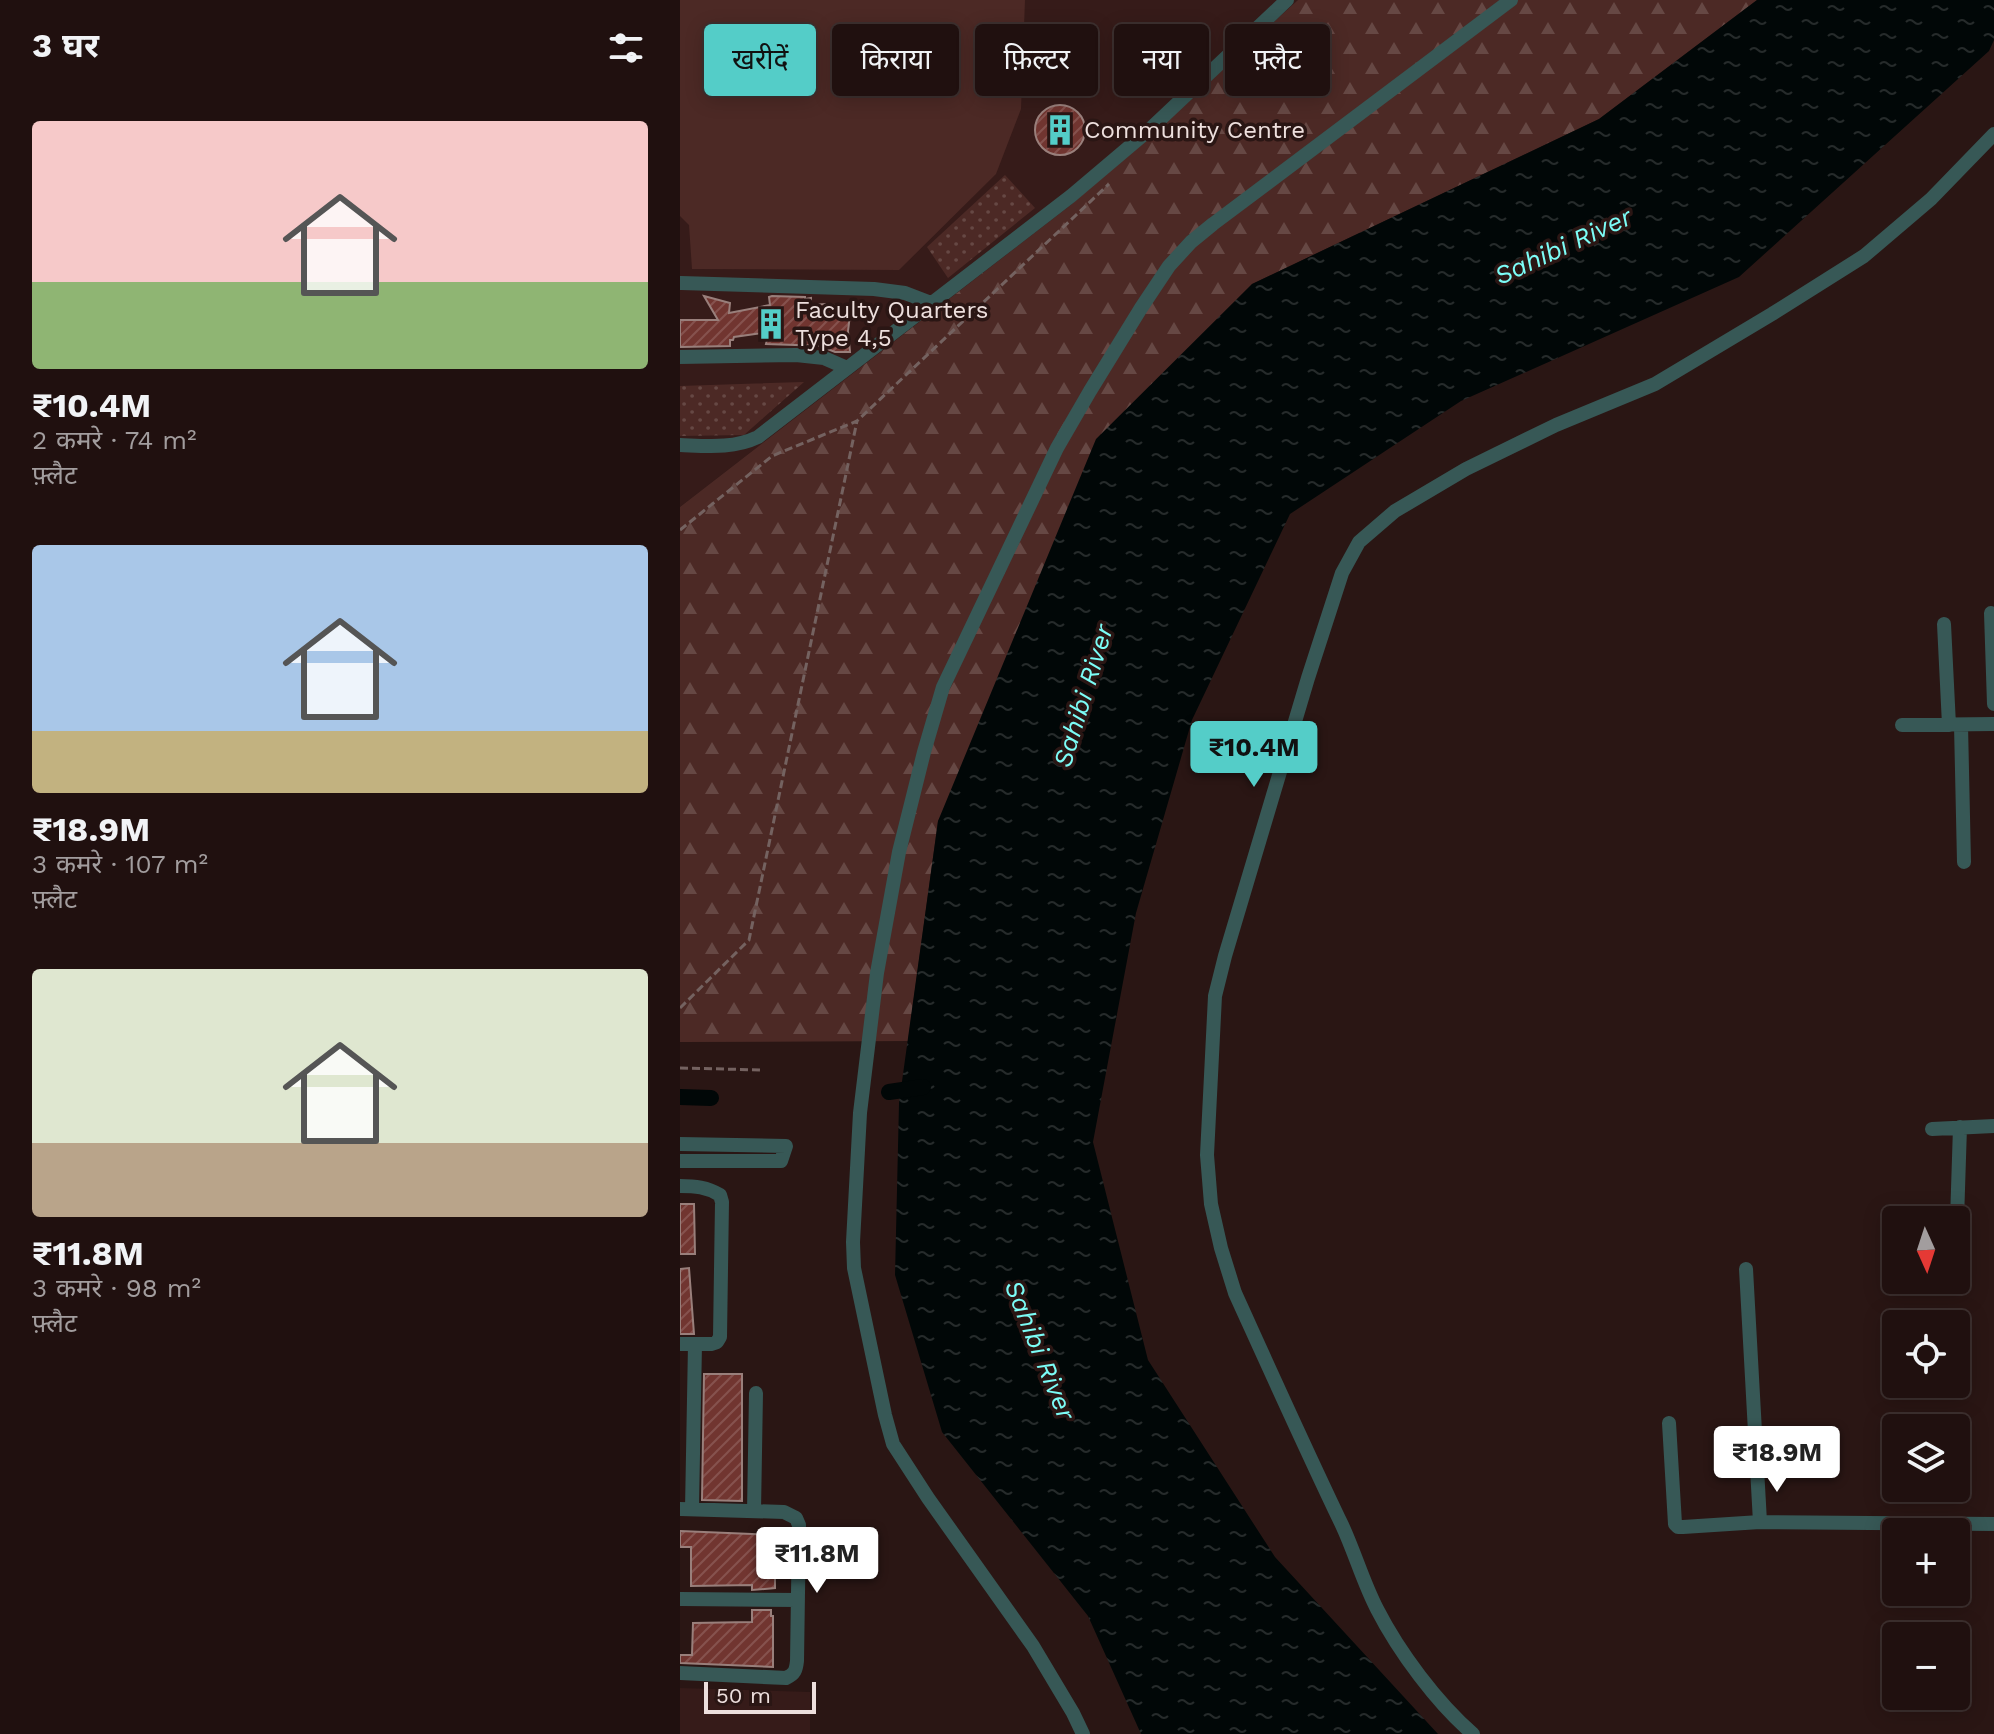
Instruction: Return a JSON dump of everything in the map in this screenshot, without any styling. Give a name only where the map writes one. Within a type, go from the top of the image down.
[{"type":"street","points":[[680,445],[729,446],[758,437],[1071,196],[1127,149],[1287,0]]},
{"type":"street","points":[[1083,1734],[1033,1646],[893,1444],[859,1296],[853,1242],[860,1113],[877,973],[899,852],[916,783],[943,687],[1057,448],[1169,266],[1213,224],[1511,0]]},
{"type":"street","points":[[1473,1734],[1418,1673],[1375,1607],[1354,1551],[1235,1293],[1211,1204],[1207,1155],[1215,996],[1239,906],[1342,573],[1359,542],[1406,504],[1479,462],[1556,425],[1655,384],[1864,256],[1931,199],[1994,134]]},
{"type":"street","points":[[680,279],[874,289],[905,293],[931,303]]},
{"type":"street","points":[[680,357],[796,355],[824,358],[847,368]]},
{"type":"street","points":[[1991,613],[1994,704]]},
{"type":"street","points":[[1944,624],[1955,725],[1964,862]]},
{"type":"street","points":[[1902,725],[1994,724]]},
{"type":"street","points":[[1932,1129],[1994,1126]]},
{"type":"street","points":[[1957,1206],[1960,1127]]},
{"type":"street","points":[[680,1144],[786,1146],[781,1161],[680,1161]]},
{"type":"street","points":[[680,1186],[711,1189],[720,1195],[722,1202],[720,1337],[711,1344],[688,1344],[686,1509],[784,1512],[796,1518],[799,1525],[797,1661],[793,1675],[786,1678],[680,1673]]},
{"type":"street","points":[[1746,1269],[1760,1522]]},
{"type":"street","points":[[754,1511],[756,1393]]},
{"type":"street","points":[[1669,1423],[1675,1524],[1678,1527],[1760,1522],[1994,1524]]},
{"type":"street","points":[[680,1599],[798,1600]]},
{"type":"path","points":[[680,530],[772,456],[857,421],[1113,181]]},
{"type":"path","points":[[680,1008],[749,940],[857,421]]},
{"type":"path","points":[[680,1068],[763,1070]]},
{"type":"shaded area","points":[[680,0],[1298,0],[1271,24],[1225,24],[1225,66],[1209,80],[1209,24],[1114,24],[1114,96],[1192,96],[1072,204],[680,507]]},
{"type":"shaded area","points":[[680,1688],[810,1692],[810,1734],[680,1734]]},
{"type":"green space","points":[[680,0],[1025,0],[1024,24],[975,24],[975,96],[1021,96],[1021,109],[996,174],[899,270],[692,269],[689,225],[680,216]]},
{"type":"green space","points":[[1298,0],[1757,0],[1599,119],[1252,284],[938,821],[908,1041],[680,1042],[680,507],[1072,204],[1192,96],[1209,96],[1209,80],[1225,66],[1225,96],[1330,96],[1330,24],[1271,24]]},
{"type":"green space","points":[[1005,175],[1035,208],[948,278],[927,247]]},
{"type":"green space","points":[[804,382],[744,435],[680,436],[680,386]]},
{"type":"water","name":"Sahibi River","points":[[1757,0],[1994,0],[1994,40],[1989,51],[1739,277],[1461,401],[1290,514],[1192,720],[1136,913],[1093,1142],[1148,1360],[1275,1557],[1438,1734],[1141,1734],[1088,1616],[942,1432],[895,1275],[899,1103],[938,821],[1096,439],[1252,284],[1599,119]]},
{"type":"building","name":"Community Centre","points":[[1060,105],[1078,112],[1085,130],[1078,148],[1060,155],[1042,148],[1035,130],[1042,112]]},
{"type":"building","name":"Faculty Quarters Type 4,5","points":[[704,296],[730,303],[729,313],[770,305],[769,297],[772,296],[805,297],[811,298],[811,305],[851,307],[848,331],[850,352],[835,352],[826,346],[766,344],[769,332],[734,337],[730,340],[730,346],[680,347],[680,320],[718,320]]},
{"type":"building","points":[[680,1204],[694,1204],[695,1254],[680,1254]]},
{"type":"building","points":[[689,1268],[694,1334],[680,1334],[680,1269]]},
{"type":"building","points":[[704,1374],[742,1374],[742,1501],[702,1500]]},
{"type":"building","points":[[680,1531],[775,1535],[775,1588],[752,1590],[752,1585],[691,1586],[691,1547],[680,1547]]},
{"type":"building","points":[[752,1610],[771,1610],[773,1667],[680,1663],[680,1655],[692,1655],[693,1623],[752,1622]]},
{"type":"waterway","points":[[889,1092],[923,1087]]},
{"type":"waterway","points":[[680,1097],[711,1098]]},
{"type":"place","name":"Community Centre","points":[[1060,130]]},
{"type":"place","name":"Faculty Quarters Type 4,5","points":[[771,324]]}]
